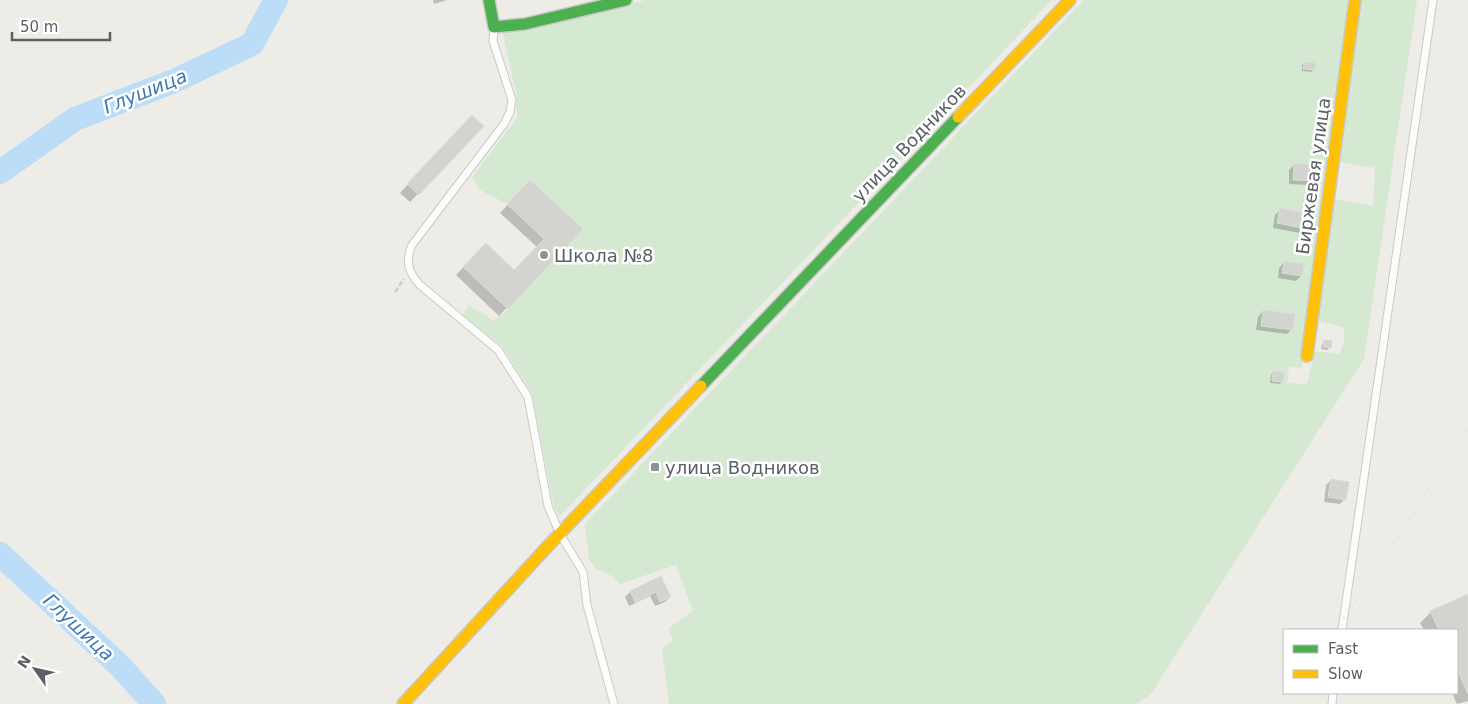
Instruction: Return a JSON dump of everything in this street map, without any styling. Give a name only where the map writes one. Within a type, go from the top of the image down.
[{"type":"main road","points":[[489,0],[494,27],[526,24],[626,0]]},
{"type":"main road","name":"улица Водников","points":[[402,704],[560,534],[1070,0]]},
{"type":"main road","name":"Биржевая улица","points":[[1307,356],[1355,0]]},
{"type":"lane","points":[[1342,629],[1433,0]]},
{"type":"lane","points":[[494,27],[493,41],[512,100],[510,112],[504,124],[412,245],[408,254],[408,267],[420,285],[498,350],[528,397],[548,506],[560,534],[583,572],[587,605],[614,704]]},
{"type":"path","points":[[395,292],[410,271]]},
{"type":"green space","points":[[645,0],[1052,0],[559,517],[553,503],[532,393],[502,346],[463,315],[469,305],[494,321],[508,309],[583,229],[530,180],[507,204],[480,190],[472,177],[517,118],[516,93],[502,30],[573,18]]},
{"type":"green space","points":[[1084,0],[1348,0],[1302,368],[1289,367],[1287,383],[1307,384],[1315,351],[1340,354],[1345,337],[1343,327],[1318,321],[1334,199],[1373,206],[1375,168],[1339,162],[1360,0],[1417,0],[1364,359],[1151,694],[1136,704],[669,704],[662,649],[673,641],[669,628],[693,611],[676,565],[620,584],[612,576],[596,569],[589,559],[585,524]]},
{"type":"building","points":[[1304,62],[1315,63],[1315,70],[1303,69]]},
{"type":"building","points":[[472,115],[484,126],[419,195],[407,184]]},
{"type":"building","points":[[1294,164],[1316,165],[1315,181],[1293,180]]},
{"type":"building","name":"Школа №8","points":[[530,180],[583,229],[508,309],[463,267],[486,243],[514,270],[544,239],[507,204]]},
{"type":"building","points":[[1280,208],[1314,215],[1311,230],[1277,223]]},
{"type":"building","points":[[1284,261],[1304,264],[1302,276],[1282,273]]},
{"type":"building","points":[[1263,310],[1295,314],[1293,330],[1261,326]]},
{"type":"building","points":[[1324,340],[1332,341],[1331,348],[1323,347]]},
{"type":"building","points":[[1273,371],[1284,372],[1283,382],[1272,381]]},
{"type":"building","points":[[1331,479],[1349,482],[1346,500],[1328,497]]},
{"type":"building","points":[[661,576],[671,597],[660,602],[656,592],[635,602],[630,591]]},
{"type":"building","points":[[1468,594],[1468,694],[1458,671],[1458,629],[1439,629],[1430,611]]},
{"type":"waterway","name":"Глушица","points":[[0,172],[75,119],[174,81],[252,44],[276,0]]},
{"type":"waterway","name":"Глушица","points":[[0,554],[121,667],[154,704]]},
{"type":"railway","points":[[1337,629],[1468,430]]},
{"type":"railway","points":[[1277,704],[1286,694]]},
{"type":"traffic: fast","points":[[489,0],[494,27],[525,24],[626,0]]},
{"type":"traffic: fast","points":[[701,386],[958,117]]},
{"type":"traffic: slow","points":[[958,117],[1070,0]]},
{"type":"traffic: slow","points":[[1307,356],[1355,0]]},
{"type":"traffic: slow","points":[[403,704],[547,547],[701,386]]},
{"type":"place","name":"Школа №8","points":[[544,255]]},
{"type":"place","name":"улица Водников","points":[[655,467]]}]
